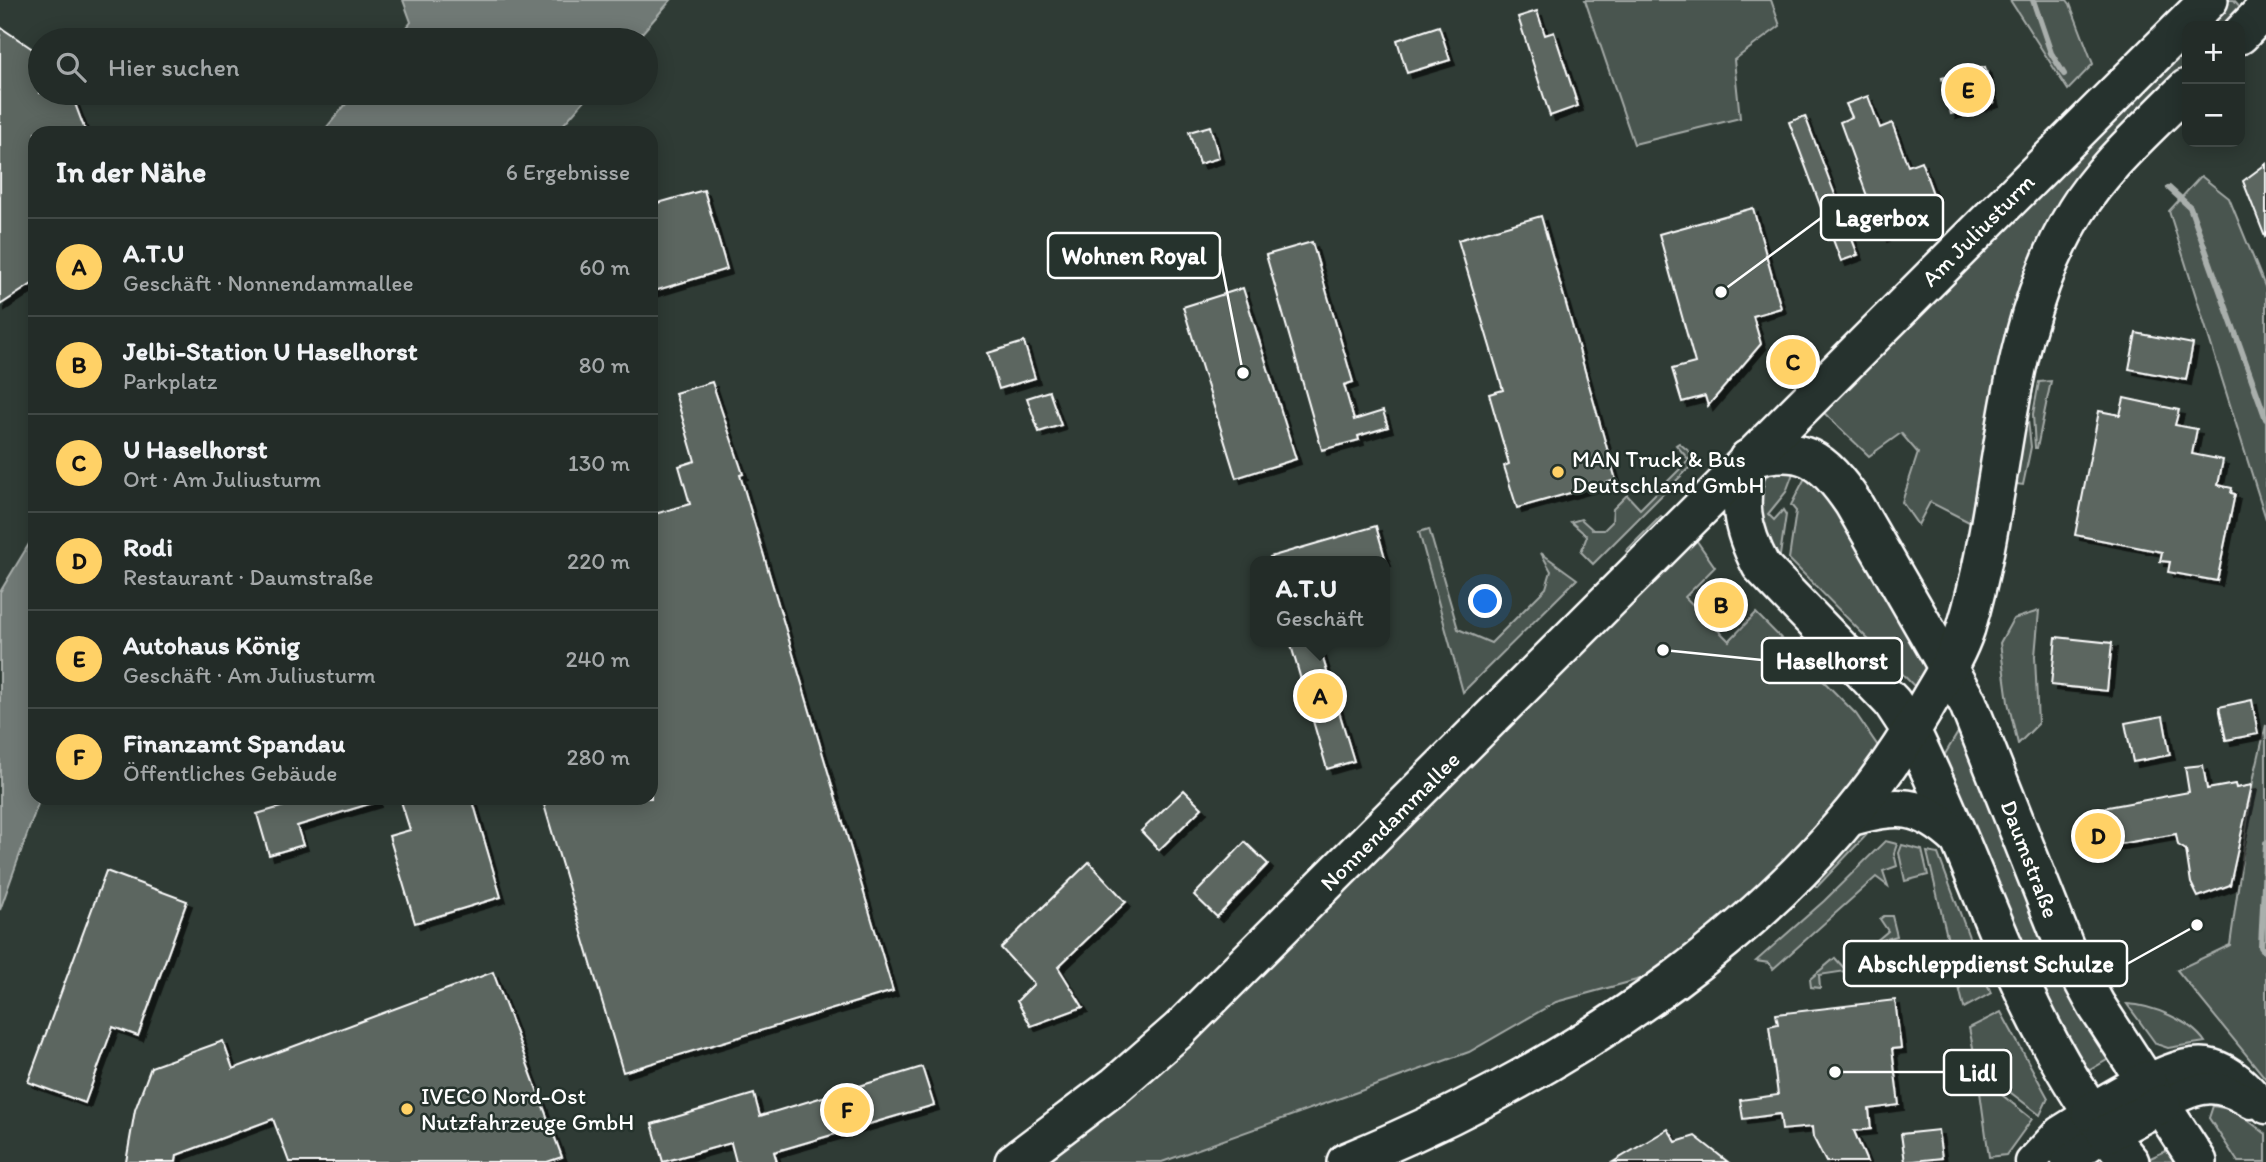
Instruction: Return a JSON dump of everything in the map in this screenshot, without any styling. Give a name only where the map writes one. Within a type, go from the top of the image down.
[{"type":"main road","name":"Am Juliusturm","points":[[1748,459],[2209,0]]},
{"type":"main road","points":[[2245,30],[2266,8]]},
{"type":"main road","points":[[1346,1162],[1444,1118],[1500,1089],[1639,1003],[1767,903],[1849,817],[1911,731],[1959,646],[1974,597],[2018,362],[2037,289],[2074,215],[2090,190],[2182,93]]},
{"type":"main road","name":"Daumstraße","points":[[1748,459],[1773,451],[1791,452],[1817,462],[1832,474],[1873,536],[1948,667],[1985,743],[2066,950],[2096,1005],[2199,1162]]},
{"type":"main road","points":[[1748,459],[1741,508],[1746,538],[1761,566],[1892,702],[1911,731],[1959,839],[2021,991],[2099,1123],[2130,1162]]},
{"type":"main road","name":"Nonnendammallee","points":[[1014,1162],[1116,1085],[1179,1030],[1689,523],[1748,459]]},
{"type":"main road","points":[[1849,817],[1885,808],[1909,808],[1931,815],[1959,839]]},
{"type":"main road","points":[[2099,1123],[2155,1092]]},
{"type":"street","points":[[2155,1092],[2220,1087],[2266,1110]]},
{"type":"street","points":[[2031,1162],[2059,1132],[2099,1123]]},
{"type":"street","points":[[2067,1162],[2099,1123]]},
{"type":"shaded area","points":[[403,0],[671,0],[646,28],[406,28],[411,22]]},
{"type":"shaded area","points":[[1585,0],[1771,0],[1780,26],[1734,60],[1740,118],[1634,144]]},
{"type":"shaded area","points":[[2010,0],[2067,0],[2070,4],[2093,64],[2068,90]]},
{"type":"shaded area","points":[[2229,0],[2234,0],[2244,11],[2234,21],[2208,21]]},
{"type":"shaded area","points":[[2182,48],[2182,73],[2096,161],[1977,526],[1930,502],[1918,525],[1902,502],[1918,453],[1901,433],[1869,456],[1821,410]]},
{"type":"shaded area","points":[[345,105],[580,105],[562,126],[328,126]]},
{"type":"shaded area","points":[[2201,176],[2229,198],[2266,289],[2266,519],[2169,211]]},
{"type":"shaded area","points":[[2051,381],[2035,448],[2033,414],[2039,382]]},
{"type":"shaded area","points":[[2029,383],[2034,383],[2028,420],[2031,447],[2023,485],[2016,484]]},
{"type":"shaded area","points":[[1679,443],[1698,459],[1593,564],[1581,552],[1587,536],[1571,522],[1581,519],[1593,530],[1604,530],[1612,522],[1613,509],[1627,495],[1640,509],[1689,460],[1676,445]]},
{"type":"shaded area","points":[[1795,468],[1786,492],[1768,514],[1774,520],[1783,510],[1786,515],[1779,562],[1759,538],[1759,483],[1771,472]]},
{"type":"shaded area","points":[[1808,472],[1814,474],[1929,658],[1921,693],[1789,559],[1796,511],[1791,505]]},
{"type":"shaded area","points":[[1661,516],[1666,520],[1631,556],[1626,551]]},
{"type":"shaded area","points":[[1429,529],[1458,629],[1491,643],[1546,588],[1551,571],[1541,553],[1577,579],[1463,692],[1419,532]]},
{"type":"shaded area","points":[[1692,534],[1715,567],[1685,597],[1729,641],[1756,613],[1856,714],[1884,755],[1824,828],[1666,972],[1556,1002],[1469,1052],[1162,1162],[1029,1162]]},
{"type":"shaded area","points":[[28,546],[28,805],[38,805],[0,910],[0,592]]},
{"type":"shaded area","points":[[2039,611],[2035,656],[2038,724],[2018,744],[2008,702],[2000,643],[2013,619]]},
{"type":"shaded area","points":[[2266,725],[2266,1079],[2177,970],[2230,945],[2253,781]]},
{"type":"shaded area","points":[[1962,726],[2112,1057],[2083,1074],[2053,1023],[1942,759]]},
{"type":"shaded area","points":[[1874,827],[1817,887],[1812,883],[1859,833]]},
{"type":"shaded area","points":[[1885,841],[1897,844],[1894,853],[1897,866],[1883,871],[1888,886],[1876,877],[1773,969],[1769,963],[1756,961],[1824,901]]},
{"type":"shaded area","points":[[1902,845],[1922,850],[1928,875],[1905,881],[1899,853]]},
{"type":"shaded area","points":[[1927,852],[1938,854],[1979,964],[1975,966],[1980,978],[1984,976],[1991,993],[1964,1008]]},
{"type":"shaded area","points":[[1892,916],[1897,936],[1883,940],[1887,958],[1866,962],[1866,968],[1819,975],[1820,988],[1811,987],[1810,979],[1835,958],[1844,968],[1888,931],[1880,919]]},
{"type":"shaded area","points":[[2127,1004],[2148,1007],[2181,1021],[2205,1042],[2168,1048],[2156,1044]]},
{"type":"shaded area","points":[[2001,1012],[2048,1098],[2040,1115],[1977,1067],[1969,1028]]},
{"type":"shaded area","points":[[1982,1079],[2032,1119],[2006,1155],[1989,1157],[1979,1085]]},
{"type":"shaded area","points":[[2213,1106],[2234,1110],[2266,1134],[2266,1162],[2238,1162],[2209,1118]]},
{"type":"shaded area","points":[[2176,1146],[2187,1162],[2144,1161]]},
{"type":"building","points":[[1537,11],[1545,35],[1554,32],[1578,106],[1550,116],[1518,17]]},
{"type":"building","points":[[1439,26],[1450,60],[1407,73],[1397,40]]},
{"type":"building","points":[[0,27],[28,46],[28,105],[76,105],[83,126],[28,126],[28,287],[0,305]]},
{"type":"building","points":[[1985,67],[1994,102],[1951,114],[1942,78]]},
{"type":"building","points":[[1868,96],[1880,128],[1892,123],[1908,166],[1921,161],[1933,194],[1890,210],[1898,231],[1882,237],[1840,122],[1852,117],[1846,104]]},
{"type":"building","points":[[1805,116],[1858,255],[1841,261],[1789,122]]},
{"type":"building","points":[[1210,126],[1219,158],[1199,164],[1189,132]]},
{"type":"building","points":[[2266,164],[2266,236],[2265,237],[2243,181]]},
{"type":"building","points":[[704,190],[727,269],[658,290],[658,203]]},
{"type":"building","points":[[1753,208],[1781,308],[1753,316],[1761,344],[1708,406],[1705,396],[1682,402],[1672,369],[1695,363],[1659,234]]},
{"type":"building","points":[[1541,216],[1616,480],[1517,508],[1504,466],[1509,464],[1489,394],[1503,390],[1458,240]]},
{"type":"building","points":[[1312,242],[1353,382],[1344,385],[1354,420],[1383,411],[1388,427],[1358,436],[1359,440],[1322,450],[1266,255]]},
{"type":"building","points":[[1243,288],[1296,459],[1236,478],[1183,307]]},
{"type":"building","points":[[2136,333],[2193,344],[2186,380],[2129,369]]},
{"type":"building","points":[[1024,342],[1035,378],[999,389],[988,353]]},
{"type":"building","points":[[712,382],[743,474],[740,475],[893,991],[623,1072],[544,805],[658,805],[658,513],[690,504],[679,466],[695,461],[675,393]]},
{"type":"building","points":[[1049,391],[1061,425],[1039,432],[1027,398]]},
{"type":"building","points":[[2124,398],[2179,410],[2175,425],[2197,429],[2192,454],[2223,460],[2218,485],[2232,488],[2231,493],[2235,494],[2217,581],[2168,572],[2170,562],[2160,561],[2162,552],[2075,535],[2099,411],[2120,415]]},
{"type":"building","points":[[1376,526],[1385,556],[1273,556]]},
{"type":"building","points":[[2056,637],[2112,643],[2107,691],[2051,685]]},
{"type":"building","points":[[1291,647],[1320,647],[1354,761],[1327,769]]},
{"type":"building","points":[[2252,700],[2258,734],[2226,740],[2219,707]]},
{"type":"building","points":[[2163,716],[2170,755],[2133,762],[2125,723]]},
{"type":"building","points":[[2203,765],[2207,789],[2235,784],[2236,788],[2252,785],[2230,885],[2198,897],[2191,883],[2186,850],[2178,845],[2176,834],[2086,850],[2082,831],[2100,828],[2097,809],[2189,792],[2185,767]]},
{"type":"building","points":[[1184,790],[1202,808],[1159,850],[1141,831]]},
{"type":"building","points":[[288,805],[366,805],[297,826],[303,845],[269,855],[257,814]]},
{"type":"building","points":[[402,805],[474,805],[501,897],[415,923],[389,836],[410,830]]},
{"type":"building","points":[[1245,842],[1268,864],[1217,917],[1194,895]]},
{"type":"building","points":[[1089,862],[1126,902],[1058,967],[1083,1007],[1031,1026],[1017,1001],[1034,984],[1001,948]]},
{"type":"building","points":[[106,871],[187,901],[138,1036],[113,1027],[85,1103],[28,1082]]},
{"type":"building","name":"IVECO Nord-Ost Nutzfahrzeuge GmbH","points":[[493,972],[562,1157],[547,1162],[289,1162],[273,1119],[177,1155],[176,1162],[126,1162],[135,1110],[151,1067],[223,1041],[233,1069]]},
{"type":"building","points":[[1895,1000],[1901,1048],[1892,1049],[1899,1105],[1869,1109],[1871,1129],[1854,1131],[1867,1162],[1826,1162],[1813,1137],[1812,1127],[1782,1130],[1780,1114],[1743,1119],[1740,1100],[1778,1095],[1769,1026],[1778,1024],[1776,1014]]},
{"type":"building","points":[[922,1067],[934,1105],[774,1152],[777,1162],[736,1162],[731,1143],[663,1162],[652,1124],[754,1094],[760,1116]]},
{"type":"building","points":[[1668,1129],[1676,1142],[1695,1136],[1728,1162],[1613,1162]]},
{"type":"building","points":[[1938,1130],[1942,1158],[1905,1162],[1901,1134]]},
{"type":"waterway","points":[[2033,0],[2051,53],[2064,74]]},
{"type":"waterway","points":[[2169,188],[2190,207],[2266,419]]},
{"type":"waterway","points":[[2266,843],[2261,947],[2266,953]]},
{"type":"place","name":"Autohaus König","points":[[1968,90]]},
{"type":"place","name":"Lagerbox","points":[[1721,292]]},
{"type":"place","name":"U Haselhorst","points":[[1793,362]]},
{"type":"place","name":"Wohnen Royal","points":[[1243,373]]},
{"type":"place","name":"MAN Truck & Bus Deutschland GmbH","points":[[1558,472]]},
{"type":"place","name":"Jelbi-Station U Haselhorst","points":[[1721,605]]},
{"type":"place","name":"Haselhorst","points":[[1663,650]]},
{"type":"place","name":"A.T.U","points":[[1320,696]]},
{"type":"place","name":"Rodi","points":[[2098,836]]},
{"type":"place","name":"Abschleppdienst Schulze","points":[[2197,925]]},
{"type":"place","name":"Lidl","points":[[1835,1072]]},
{"type":"place","name":"IVECO Nord-Ost Nutzfahrzeuge GmbH","points":[[407,1109]]},
{"type":"place","name":"Finanzamt Spandau","points":[[847,1110]]}]
